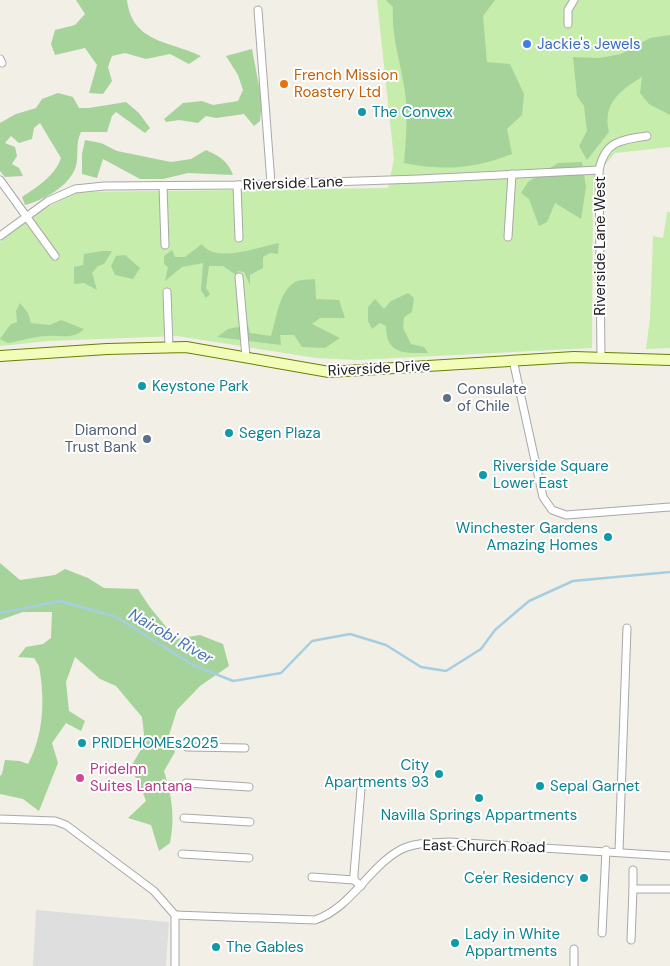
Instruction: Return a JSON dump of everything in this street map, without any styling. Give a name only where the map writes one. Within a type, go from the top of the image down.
[{"type":"street","points":[[568,24],[568,10],[574,0]]},
{"type":"street","points":[[258,10],[271,183]]},
{"type":"street","name":"Riverside Lane West","points":[[600,356],[600,170],[602,157],[608,148],[617,142],[647,136]]},
{"type":"street","name":"Riverside Lane","points":[[0,236],[48,201],[75,189],[104,186],[237,185],[600,170]]},
{"type":"street","points":[[508,237],[512,174]]},
{"type":"street","points":[[0,180],[25,217],[56,256]]},
{"type":"street","points":[[237,185],[240,238]]},
{"type":"street","points":[[163,186],[165,245]]},
{"type":"street","points":[[239,278],[246,357]]},
{"type":"street","points":[[167,292],[169,347]]},
{"type":"street","name":"Riverside Drive","points":[[0,356],[169,347],[246,357],[284,366],[329,372],[600,356],[670,360]]},
{"type":"street","points":[[513,360],[543,497],[552,510],[566,515],[670,507]]},
{"type":"street","points":[[619,851],[626,628]]},
{"type":"street","points":[[187,747],[245,748]]},
{"type":"street","points":[[186,783],[249,787]]},
{"type":"street","points":[[354,880],[361,789]]},
{"type":"street","points":[[184,818],[250,822]]},
{"type":"street","points":[[0,819],[55,821],[73,829],[154,891],[175,915],[175,966]]},
{"type":"street","name":"East Church Road","points":[[175,915],[315,920],[330,913],[400,850],[418,844],[449,842],[606,850],[670,856]]},
{"type":"street","points":[[602,934],[606,850]]},
{"type":"street","points":[[182,854],[249,858]]},
{"type":"street","points":[[631,940],[633,870]]},
{"type":"street","points":[[312,877],[354,880],[361,886]]},
{"type":"street","points":[[633,889],[670,889]]},
{"type":"street","points":[[574,950],[574,966]]},
{"type":"shaded area","points":[[36,910],[169,922],[166,966],[33,966]]},
{"type":"green space","points":[[76,0],[127,0],[130,14],[136,25],[144,33],[201,56],[189,64],[170,54],[146,59],[125,53],[112,56],[108,67],[112,81],[103,94],[89,93],[97,65],[85,48],[55,55],[51,44],[55,30],[75,25],[85,14]]},
{"type":"green space","points":[[377,0],[670,0],[670,147],[615,153],[593,179],[592,348],[357,360],[316,358],[177,336],[48,341],[0,346],[0,242],[35,214],[76,192],[388,188],[394,159]]},
{"type":"green space","points":[[386,0],[495,0],[483,16],[487,62],[510,64],[524,94],[522,115],[507,129],[512,154],[471,166],[445,168],[404,163],[407,119],[406,101],[395,39],[393,7]]},
{"type":"green space","points":[[670,35],[670,115],[649,104],[640,93],[642,77],[627,87],[615,99],[608,113],[609,132],[587,160],[579,146],[587,131],[584,106],[577,96],[573,57],[600,58],[621,54],[650,38]]},
{"type":"green space","points":[[252,49],[262,102],[260,121],[254,126],[244,114],[216,118],[206,116],[198,123],[179,120],[166,122],[164,119],[183,103],[202,101],[213,105],[238,101],[243,90],[238,75],[226,56]]},
{"type":"green space","points":[[58,93],[73,97],[79,108],[126,102],[139,113],[150,128],[145,133],[116,112],[112,116],[107,132],[81,132],[78,141],[76,166],[68,180],[48,196],[25,205],[22,197],[50,176],[61,158],[40,123],[34,128],[32,139],[19,143],[11,136],[5,143],[15,147],[17,156],[12,164],[19,168],[23,176],[5,177],[0,171],[0,123],[16,114],[36,108],[42,99]]},
{"type":"green space","points":[[85,140],[101,143],[117,151],[171,162],[191,159],[206,150],[222,160],[233,175],[188,173],[163,179],[140,179],[103,159],[97,178],[82,174],[82,154]]},
{"type":"green space","points":[[582,162],[586,187],[581,219],[555,203],[547,222],[539,226],[529,199],[521,193],[528,182],[558,163]]},
{"type":"green space","points":[[667,212],[670,212],[670,348],[646,349],[650,318],[653,236],[663,238]]},
{"type":"green space","points":[[279,243],[278,254],[270,253],[263,257],[263,268],[250,275],[250,285],[244,272],[238,271],[236,275],[223,266],[209,266],[206,288],[210,294],[206,298],[201,290],[203,263],[182,267],[165,281],[168,267],[164,264],[164,256],[172,250],[175,257],[185,257],[202,244],[208,250],[227,254]]},
{"type":"green space","points":[[112,251],[104,264],[98,266],[92,273],[97,290],[84,283],[74,284],[74,267],[83,265],[84,254]]},
{"type":"green space","points":[[125,255],[140,268],[133,279],[115,275],[111,266],[116,256]]},
{"type":"green space","points":[[315,279],[316,299],[339,300],[345,318],[320,318],[312,324],[340,338],[325,348],[302,347],[294,335],[280,335],[281,345],[217,337],[228,329],[248,325],[250,333],[271,336],[279,306],[289,287],[297,281]]},
{"type":"green space","points":[[408,293],[414,298],[412,312],[404,317],[403,328],[411,344],[424,347],[428,353],[412,353],[398,350],[389,342],[386,326],[380,323],[372,329],[368,321],[368,307],[375,299],[384,309],[391,301]]},
{"type":"green space","points":[[20,303],[28,313],[31,323],[50,325],[61,320],[84,329],[71,336],[42,336],[8,343],[0,339],[10,325],[17,322],[16,311]]},
{"type":"green space","points":[[0,563],[20,580],[55,575],[65,569],[88,578],[104,588],[138,589],[149,606],[176,639],[200,635],[223,644],[229,666],[200,686],[177,710],[169,735],[175,752],[164,771],[172,807],[172,833],[170,843],[159,851],[151,825],[128,818],[146,801],[140,785],[130,768],[145,743],[142,717],[116,686],[100,679],[75,657],[66,682],[69,711],[85,721],[81,731],[66,723],[52,743],[58,763],[39,811],[23,799],[0,794],[0,776],[5,760],[20,761],[28,764],[37,741],[42,716],[39,666],[34,658],[18,657],[26,647],[43,644],[51,638],[52,612],[23,612],[0,620]]},
{"type":"waterway","name":"Nairobi River","points":[[0,613],[60,601],[116,617],[193,665],[233,681],[281,673],[312,641],[350,634],[386,645],[421,667],[446,671],[481,649],[495,630],[529,601],[573,581],[670,572]]},
{"type":"place","name":"Jackie's Jewels","points":[[527,44]]},
{"type":"place","name":"French Mission Roastery Ltd","points":[[284,84]]},
{"type":"place","name":"The Convex","points":[[362,112]]},
{"type":"place","name":"Keystone Park","points":[[142,386]]},
{"type":"place","name":"Consulate of Chile","points":[[447,398]]},
{"type":"place","name":"Segen Plaza","points":[[229,433]]},
{"type":"place","name":"Diamond Trust Bank","points":[[147,439]]},
{"type":"place","name":"Riverside Square Lower East","points":[[483,475]]},
{"type":"place","name":"Winchester Gardens Amazing Homes","points":[[608,537]]},
{"type":"place","name":"PRIDEHOMEs2025","points":[[82,743]]},
{"type":"place","name":"City Apartments 93","points":[[439,774]]},
{"type":"place","name":"PrideInn Suites Lantana","points":[[80,778]]},
{"type":"place","name":"Sepal Garnet","points":[[540,786]]},
{"type":"place","name":"Navilla Springs Appartments","points":[[479,798]]},
{"type":"place","name":"Ce'er Residency","points":[[584,878]]},
{"type":"place","name":"Lady in White Appartments","points":[[455,943]]},
{"type":"place","name":"The Gables","points":[[216,947]]}]
